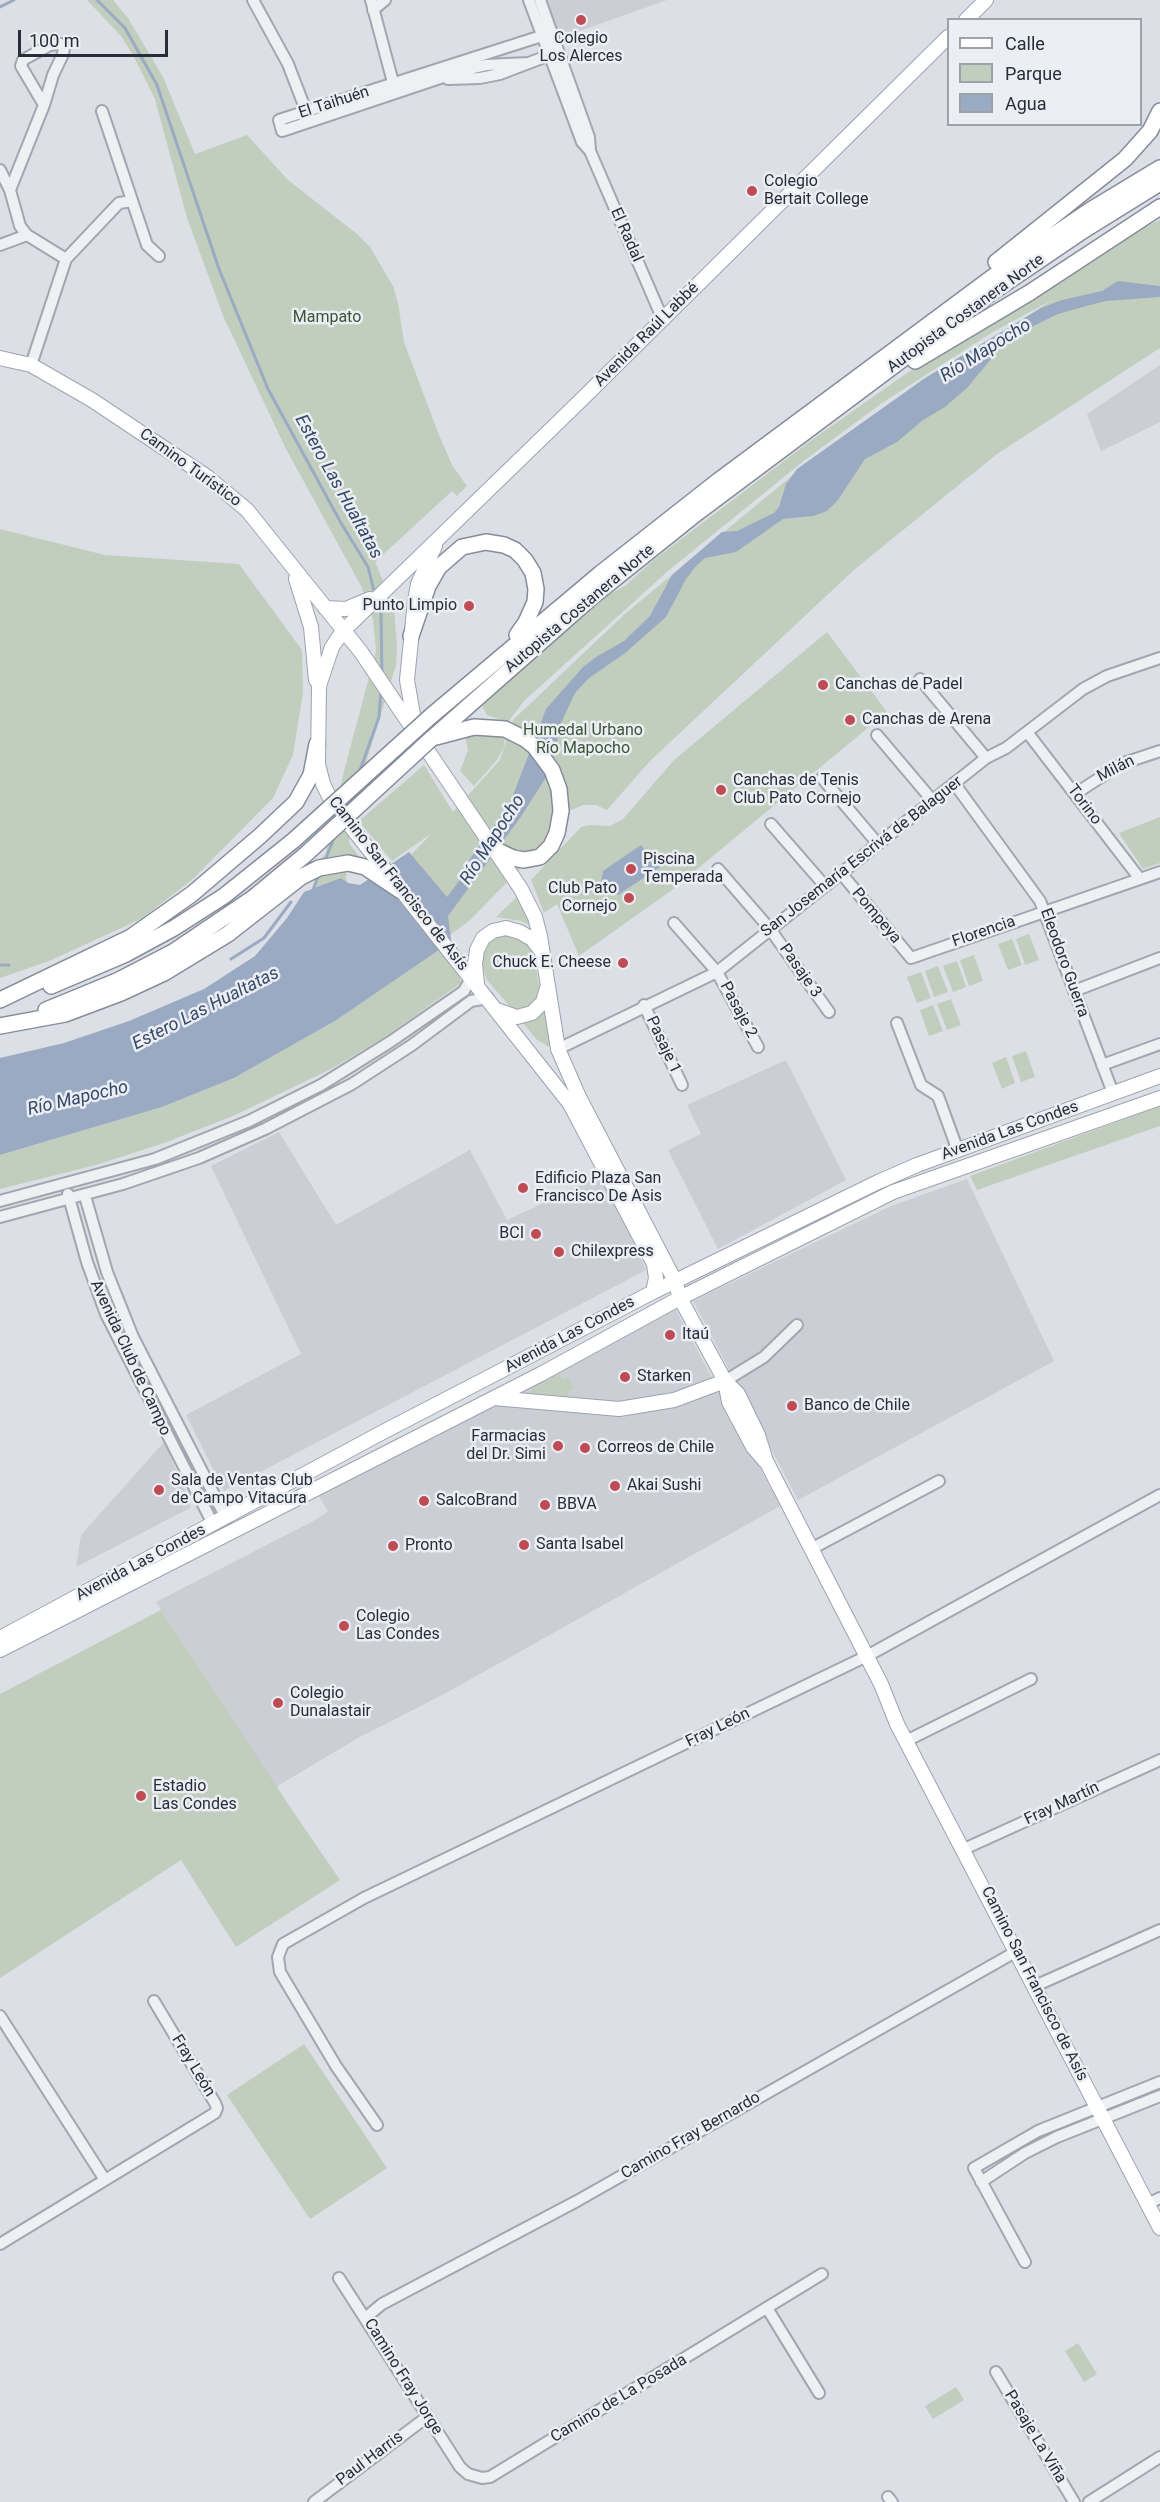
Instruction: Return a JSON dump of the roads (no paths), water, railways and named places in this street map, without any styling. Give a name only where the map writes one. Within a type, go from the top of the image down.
[{"type":"highway","points":[[919,330],[992,266],[1116,168],[1143,141],[1160,111]]},
{"type":"highway","name":"Autopista Costanera Norte","points":[[0,1001],[75,977],[150,942],[225,896],[294,840],[502,654],[681,510],[919,330],[1035,247],[1160,168]]},
{"type":"highway","name":"Autopista Costanera Norte","points":[[0,1025],[87,994],[146,966],[226,917],[305,855],[425,739],[444,727],[628,567],[991,293],[1160,183]]},
{"type":"highway","points":[[1133,199],[1160,189]]},
{"type":"highway","points":[[855,394],[900,370],[1029,293],[1160,207]]},
{"type":"highway","points":[[411,636],[428,586],[445,561],[468,545],[480,542],[498,543],[515,550],[525,560],[533,573],[536,589],[531,614],[502,654]]},
{"type":"highway","points":[[425,739],[474,727],[505,729],[535,747],[552,770],[559,789],[561,811],[557,833],[551,846],[540,857],[524,860],[513,858],[496,850]]},
{"type":"highway","points":[[0,1001],[131,937],[192,894],[296,802],[311,775],[317,744]]},
{"type":"highway","points":[[0,1025],[65,1014],[142,984],[205,950],[250,919],[294,882],[319,868],[348,863],[374,871],[401,891]]},
{"type":"main road","points":[[968,18],[986,0]]},
{"type":"main road","name":"Avenida Raúl Labbé","points":[[343,631],[359,610],[380,594],[438,539],[947,38]]},
{"type":"main road","name":"Camino Turístico","points":[[0,358],[31,365],[92,400],[206,476],[254,518],[343,631]]},
{"type":"main road","points":[[425,739],[407,689],[418,584],[438,539]]},
{"type":"main road","points":[[288,564],[302,595],[312,627],[317,696]]},
{"type":"main road","points":[[325,608],[359,610]]},
{"type":"main road","name":"Camino San Francisco de Asís","points":[[653,1292],[656,1278],[654,1264],[585,1130],[564,1096],[341,815],[328,794],[320,775],[317,744],[317,696],[328,657],[343,631],[361,652],[402,714],[425,739],[456,792],[513,877],[535,917],[544,956],[558,1049],[579,1097],[675,1281],[680,1298],[725,1381],[729,1402],[753,1447],[766,1461],[867,1656],[906,1741],[1100,2112],[1154,2201],[1160,2228]]},
{"type":"main road","points":[[478,986],[475,964],[477,950],[483,938],[493,931],[506,928],[526,935],[537,944],[544,956]]},
{"type":"main road","points":[[492,1003],[509,1016],[517,1017],[532,1013],[543,1002],[547,986]]},
{"type":"main road","points":[[527,1047],[540,1052],[558,1049]]},
{"type":"main road","name":"Avenida Las Condes","points":[[0,1638],[422,1412],[653,1292],[902,1171],[1160,1076]]},
{"type":"main road","name":"Avenida Las Condes","points":[[0,1650],[494,1398],[680,1298],[893,1192],[1160,1098]]},
{"type":"main road","points":[[1070,1131],[1070,1115],[1082,1104]]},
{"type":"main road","points":[[494,1398],[599,1408],[628,1408],[674,1401],[725,1381]]},
{"type":"main road","points":[[412,1438],[412,1426],[422,1412]]},
{"type":"street","name":"El Taihuén","points":[[253,0],[288,64],[308,116],[394,89],[546,35]]},
{"type":"street","points":[[385,0],[372,5],[394,89]]},
{"type":"street","name":"El Radal","points":[[529,0],[546,35],[582,142],[590,151],[663,320]]},
{"type":"street","name":"El Radal","points":[[540,0],[546,35]]},
{"type":"street","points":[[10,190],[44,105],[53,75],[63,54],[64,48],[61,44],[50,45],[23,60],[21,66],[44,105]]},
{"type":"street","name":"El Taihuén","points":[[394,89],[433,81],[489,76],[553,54]]},
{"type":"street","points":[[102,111],[147,245],[159,256]]},
{"type":"street","points":[[0,170],[10,190],[20,226],[27,235],[66,259]]},
{"type":"street","points":[[31,365],[66,259],[119,204],[132,201]]},
{"type":"street","points":[[0,244],[27,235]]},
{"type":"street","name":"San Josemaría Escrivá de Balaguer","points":[[558,1049],[644,1005],[717,972],[986,758],[1006,748],[1094,682],[1160,658]]},
{"type":"street","points":[[920,679],[986,758]]},
{"type":"street","name":"Torino","points":[[1027,732],[1140,879]]},
{"type":"street","points":[[877,735],[933,800]]},
{"type":"street","name":"Milán","points":[[1075,794],[1120,764],[1160,751]]},
{"type":"street","points":[[822,778],[878,844]]},
{"type":"street","name":"Eleodoro Guerra","points":[[954,783],[1037,895],[1113,1093]]},
{"type":"street","points":[[771,824],[825,886]]},
{"type":"street","name":"Pasaje 3","points":[[718,869],[770,929],[829,1012]]},
{"type":"street","name":"Florencia","points":[[911,958],[1160,872]]},
{"type":"street","name":"Pompeya","points":[[841,873],[911,958]]},
{"type":"street","name":"Pasaje 2","points":[[674,923],[717,972],[758,1047]]},
{"type":"street","points":[[1074,991],[1160,958]]},
{"type":"street","points":[[0,1201],[66,1185],[188,1148],[292,1100],[352,1066],[461,994],[467,987],[468,975]]},
{"type":"street","points":[[0,1217],[85,1196],[199,1158],[295,1115],[382,1066],[471,1001],[492,1003]]},
{"type":"street","name":"Pasaje 1","points":[[644,1005],[682,1085]]},
{"type":"street","points":[[897,1023],[921,1084],[938,1096],[958,1150]]},
{"type":"street","points":[[1102,1065],[1160,1044]]},
{"type":"street","name":"Avenida Club de Campo","points":[[66,1185],[95,1290],[119,1343],[167,1437],[219,1521]]},
{"type":"street","name":"Avenida Club de Campo","points":[[85,1196],[102,1257],[133,1336],[180,1430],[219,1521]]},
{"type":"street","points":[[87,1262],[102,1257]]},
{"type":"street","points":[[725,1381],[764,1357],[797,1325]]},
{"type":"street","points":[[119,1343],[133,1336]]},
{"type":"street","points":[[167,1437],[180,1430]]},
{"type":"street","points":[[811,1549],[939,1481]]},
{"type":"street","name":"Fray León","points":[[377,2125],[336,2066],[280,1972],[278,1957],[283,1944],[364,1898],[867,1656],[1160,1495]]},
{"type":"street","points":[[906,1741],[1031,1679]]},
{"type":"street","name":"Fray Martín","points":[[964,1849],[1160,1760]]},
{"type":"street","points":[[1035,1986],[1160,1930]]},
{"type":"street","name":"Camino Fray Bernardo","points":[[368,2320],[370,2314],[382,2304],[577,2201],[1017,1951]]},
{"type":"street","name":"Fray León","points":[[0,2244],[215,2113],[218,2108],[154,2001]]},
{"type":"street","points":[[0,2016],[105,2180]]},
{"type":"street","points":[[981,2182],[1025,2154],[1100,2112],[1156,2084],[1159,2097],[1100,2112],[1038,2131],[974,2168],[981,2182],[1025,2262]]},
{"type":"street","name":"Camino de La Posada","points":[[468,2474],[482,2478],[490,2477],[822,2274]]},
{"type":"street","name":"Camino Fray Jorge","points":[[339,2278],[368,2320],[427,2417],[460,2467],[468,2474]]},
{"type":"street","points":[[767,2308],[819,2393]]},
{"type":"street","name":"Pasaje La Viña","points":[[996,2372],[1074,2502]]},
{"type":"street","name":"Paul Harris","points":[[314,2502],[427,2417]]},
{"type":"street","points":[[1089,2502],[1160,2457]]},
{"type":"water","name":"Río Mapocho","points":[[1118,281],[1160,286],[1160,297],[1106,301],[1090,305],[1058,314],[1017,334],[1001,347],[967,388],[945,407],[923,420],[897,442],[865,459],[838,500],[827,511],[813,516],[783,519],[736,552],[705,558],[697,565],[686,579],[666,617],[624,654],[589,678],[575,693],[561,723],[547,776],[520,818],[448,916],[451,939],[439,950],[335,1021],[234,1078],[162,1107],[0,1155],[0,1058],[64,1043],[129,1021],[204,989],[255,956],[287,918],[304,892],[341,878],[348,883],[360,885],[409,852],[447,897],[462,877],[470,859],[510,803],[546,709],[583,667],[624,641],[650,616],[672,575],[722,532],[737,531],[774,513],[779,507],[786,484],[797,469],[925,378],[1041,308],[1062,300],[1102,291]]},
{"type":"water","name":"Piscina Temperada","points":[[641,845],[660,867],[618,895],[600,888],[603,871]]},
{"type":"waterway","points":[[0,7],[14,0]]},
{"type":"waterway","name":"Estero Las Hualtatas","points":[[97,0],[125,28],[157,85],[219,269],[268,389],[341,523],[368,567],[375,595]]},
{"type":"waterway","name":"Estero Las Hualtatas","points":[[378,604],[381,614],[382,675]]},
{"type":"waterway","name":"Estero Las Hualtatas","points":[[359,773],[379,717],[381,690]]},
{"type":"waterway","name":"Estero Las Hualtatas","points":[[324,863],[334,838]]},
{"type":"waterway","name":"Estero Las Hualtatas","points":[[313,890],[319,874]]},
{"type":"waterway","points":[[231,959],[264,938],[291,902]]},
{"type":"waterway","points":[[0,965],[9,965]]},
{"type":"place","name":"Colegio Los Alerces","points":[[581,20]]},
{"type":"place","name":"Colegio Bertait College","points":[[752,191]]},
{"type":"place","name":"Punto Limpio","points":[[469,606]]},
{"type":"place","name":"Canchas de Padel","points":[[823,685]]},
{"type":"place","name":"Canchas de Arena","points":[[850,720]]},
{"type":"place","name":"Canchas de Tenis Club Pato Cornejo","points":[[721,790]]},
{"type":"place","name":"Piscina Temperada","points":[[631,869]]},
{"type":"place","name":"Club Pato Cornejo","points":[[629,898]]},
{"type":"place","name":"Chuck E. Cheese","points":[[623,963]]},
{"type":"place","name":"Edificio Plaza San Francisco De Asis","points":[[523,1188]]},
{"type":"place","name":"BCI","points":[[536,1234]]},
{"type":"place","name":"Chilexpress","points":[[559,1252]]},
{"type":"place","name":"Itaú","points":[[670,1335]]},
{"type":"place","name":"Starken","points":[[625,1377]]},
{"type":"place","name":"Banco de Chile","points":[[792,1406]]},
{"type":"place","name":"Farmacias del Dr. Simi","points":[[558,1446]]},
{"type":"place","name":"Correos de Chile","points":[[585,1448]]},
{"type":"place","name":"Akai Sushi","points":[[615,1486]]},
{"type":"place","name":"Sala de Ventas Club de Campo Vitacura","points":[[159,1490]]},
{"type":"place","name":"SalcoBrand","points":[[424,1501]]},
{"type":"place","name":"BBVA","points":[[545,1505]]},
{"type":"place","name":"Santa Isabel","points":[[524,1545]]},
{"type":"place","name":"Pronto","points":[[393,1546]]},
{"type":"place","name":"Colegio Las Condes","points":[[344,1626]]},
{"type":"place","name":"Colegio Dunalastair","points":[[278,1703]]},
{"type":"place","name":"Estadio Las Condes","points":[[141,1796]]},
{"type":"park label","name":"Mampato","points":[[327,318]]},
{"type":"park label","name":"Humedal Urbano Río Mapocho","points":[[583,740]]}]
